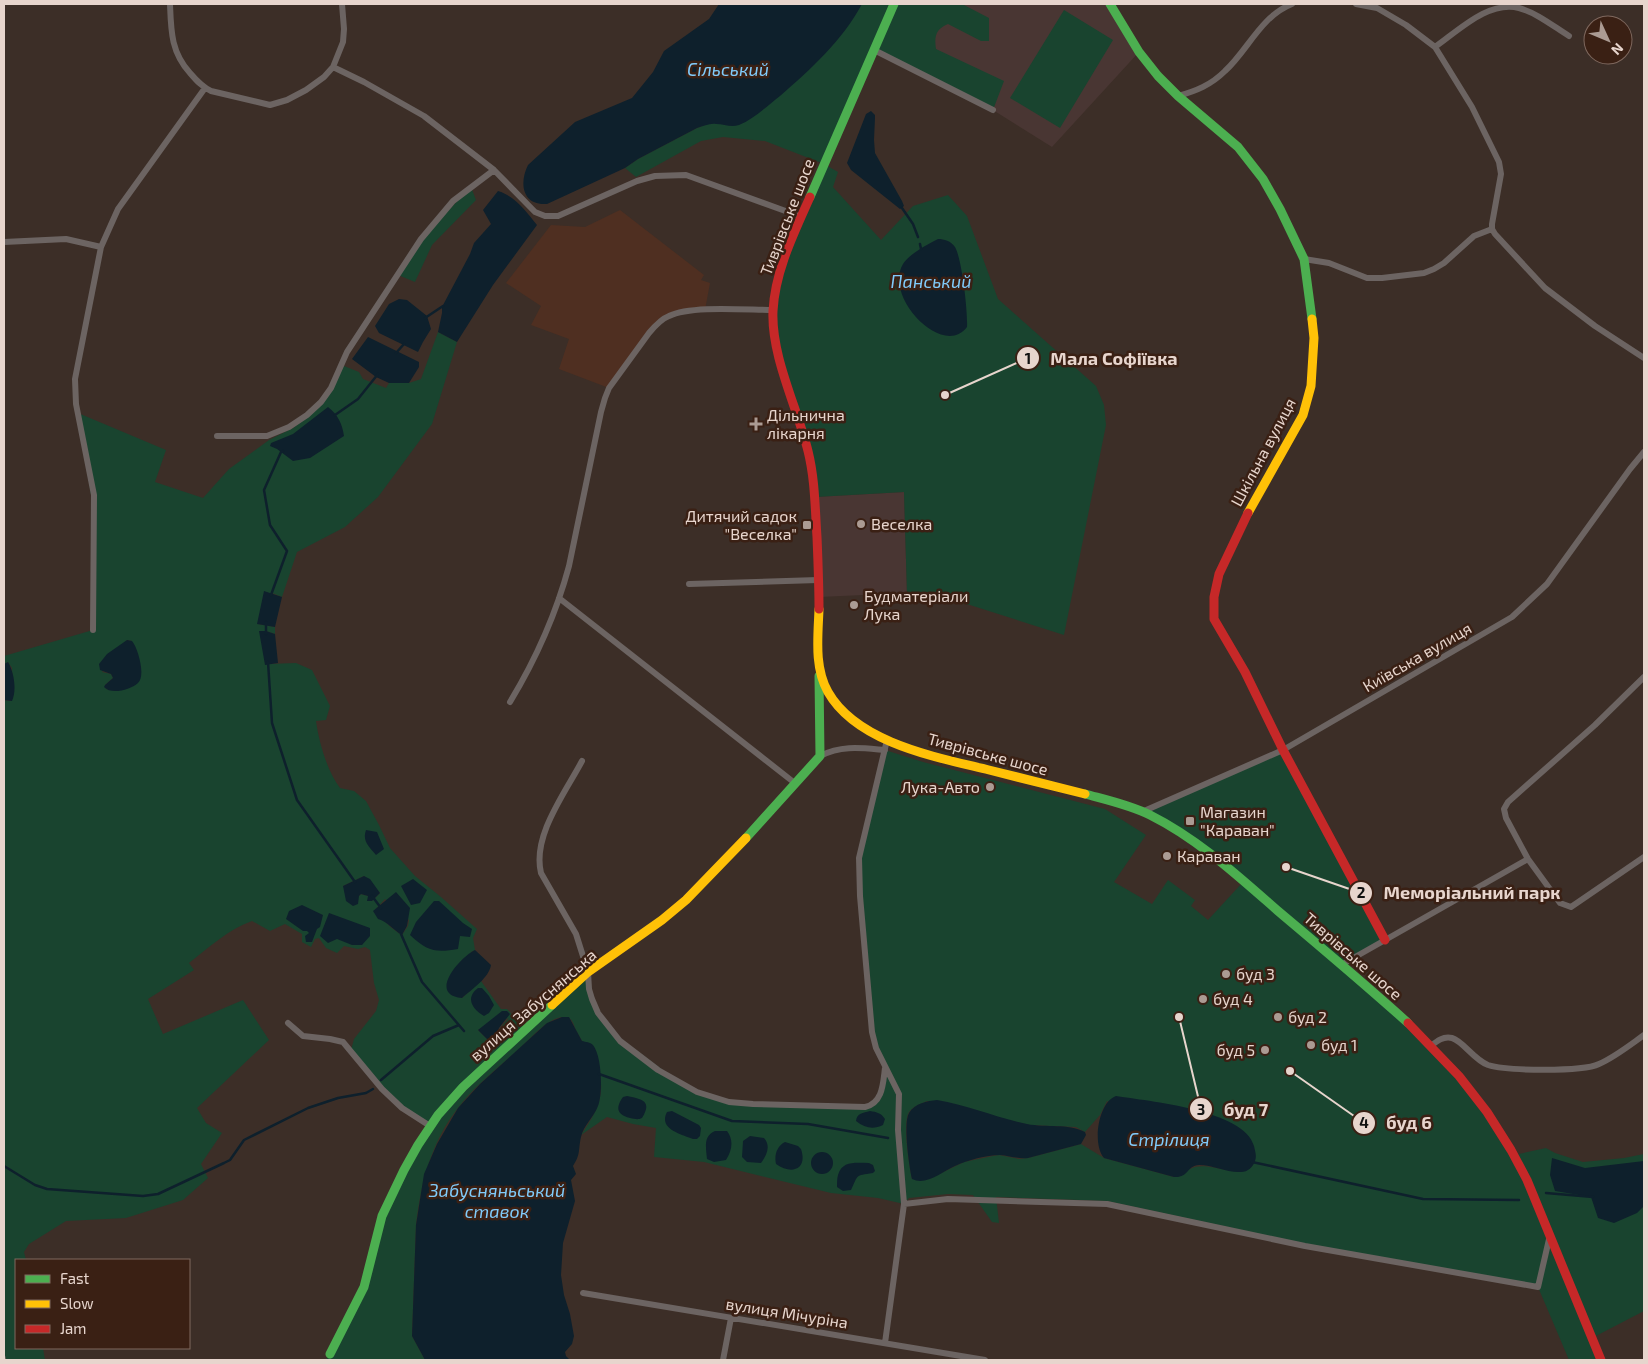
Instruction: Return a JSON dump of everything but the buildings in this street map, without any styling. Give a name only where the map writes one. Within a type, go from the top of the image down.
[{"type":"street","points":[[170,4],[174,48],[183,65],[205,88],[270,105],[287,100],[306,90],[324,77],[333,66],[343,42],[342,4]]},
{"type":"street","name":"Тиврівське шосе","points":[[894,4],[782,264],[777,281],[773,310],[776,346],[808,451],[812,473],[815,497],[818,580],[819,670],[828,692],[842,710],[866,729],[888,740],[934,756],[1106,799],[1144,811],[1173,827],[1210,853],[1341,965],[1431,1046],[1479,1101],[1496,1126],[1521,1169],[1550,1234],[1601,1360]]},
{"type":"street","name":"Шкільна вулиця","points":[[1110,4],[1150,66],[1178,96],[1238,146],[1258,173],[1280,209],[1304,260],[1314,338],[1311,386],[1303,414],[1241,526],[1219,574],[1214,597],[1214,619],[1245,672],[1283,750],[1385,940]]},
{"type":"street","points":[[1178,96],[1199,90],[1217,78],[1232,64],[1270,17],[1292,4]]},
{"type":"street","points":[[1356,4],[1377,8],[1406,25],[1435,47],[1472,107],[1500,162],[1501,174],[1492,220],[1492,230],[1545,288],[1595,326],[1644,358]]},
{"type":"street","points":[[1435,47],[1486,11],[1501,6],[1517,7],[1525,10],[1569,36]]},
{"type":"street","points":[[874,50],[993,110]]},
{"type":"street","points":[[333,66],[424,116],[494,170],[535,212],[545,216],[558,216],[637,180],[655,176],[686,175],[802,217]]},
{"type":"street","points":[[93,630],[94,495],[76,404],[74,378],[101,247],[118,210],[205,88]]},
{"type":"street","points":[[217,436],[267,436],[289,427],[307,415],[321,402],[331,388],[347,352],[421,239],[453,201],[494,170]]},
{"type":"street","points":[[1304,260],[1325,262],[1367,278],[1424,273],[1444,263],[1474,236],[1492,230]]},
{"type":"street","points":[[4,242],[66,239],[101,247]]},
{"type":"street","points":[[510,702],[532,663],[560,598],[569,566],[605,398],[609,388],[649,334],[662,320],[675,313],[705,310],[773,310]]},
{"type":"street","name":"Київська вулиця","points":[[1144,811],[1283,750],[1512,617],[1547,584],[1644,452]]},
{"type":"street","points":[[689,584],[818,580]]},
{"type":"street","points":[[560,598],[796,784]]},
{"type":"street","points":[[819,670],[820,756],[845,747],[885,750]]},
{"type":"street","points":[[1644,677],[1595,725],[1508,802],[1504,809],[1506,818],[1528,859],[1560,903],[1571,907],[1644,857]]},
{"type":"street","points":[[886,1343],[904,1204],[898,1130],[899,1094],[876,1048],[872,1032],[859,882],[861,846],[888,740]]},
{"type":"street","name":"вулиця Забуснянська","points":[[330,1354],[364,1287],[382,1216],[404,1170],[430,1126],[463,1087],[588,972],[662,920],[686,900],[738,847],[820,756]]},
{"type":"street","points":[[582,761],[551,819],[543,837],[538,856],[541,873],[576,934],[588,972],[589,989],[595,1007],[620,1041],[671,1079],[714,1098],[742,1104],[865,1106],[876,1102],[880,1097],[885,1068]]},
{"type":"street","points":[[1341,965],[1528,859]]},
{"type":"street","points":[[288,1023],[303,1036],[330,1038],[343,1042],[382,1089],[402,1108],[430,1126]]},
{"type":"street","points":[[1431,1046],[1445,1037],[1456,1040],[1478,1059],[1490,1065],[1523,1070],[1579,1069],[1600,1064],[1644,1035]]},
{"type":"street","points":[[904,1204],[948,1198],[1107,1204],[1305,1246],[1538,1287],[1550,1234]]},
{"type":"street","name":"вулиця Мічуріна","points":[[583,1294],[985,1360]]},
{"type":"street","points":[[724,1360],[731,1318]]},
{"type":"shaded area","points":[[894,4],[1110,4],[1139,52],[1052,147],[993,110]]},
{"type":"shaded area","points":[[620,210],[704,275],[701,280],[710,283],[705,310],[690,311],[662,320],[609,388],[559,369],[569,339],[531,325],[541,306],[506,283],[551,225],[585,227]]},
{"type":"shaded area","name":"Веселка","points":[[904,492],[907,593],[819,597],[815,497]]},
{"type":"green space","points":[[849,4],[964,4],[989,18],[989,41],[981,41],[948,24],[938,31],[935,44],[936,49],[1004,81],[993,110],[874,50],[824,164],[765,141],[723,137],[701,141],[636,177],[625,168],[638,159],[707,124]]},
{"type":"green space","points":[[1064,10],[1113,40],[1060,128],[1010,98]]},
{"type":"green space","points":[[824,164],[838,172],[833,187],[881,240],[913,206],[948,195],[967,216],[998,299],[1096,386],[1104,405],[1106,425],[1064,635],[970,605],[907,593],[904,492],[815,497],[812,473],[776,346],[775,295]]},
{"type":"green space","points":[[471,187],[476,200],[432,245],[415,282],[398,275],[421,239]]},
{"type":"green space","points":[[438,332],[457,342],[432,424],[378,497],[345,527],[297,552],[282,597],[272,593],[258,624],[275,627],[275,634],[266,631],[268,664],[296,663],[312,670],[330,706],[326,720],[316,721],[324,756],[340,788],[354,791],[366,801],[390,848],[415,876],[477,929],[473,938],[475,950],[471,952],[462,998],[481,981],[501,1009],[507,1009],[525,1029],[588,972],[592,999],[612,1032],[683,1085],[729,1102],[865,1107],[876,1102],[885,1068],[876,1048],[859,858],[885,750],[923,762],[1105,809],[1146,835],[1114,882],[1152,904],[1168,880],[1195,900],[1191,906],[1208,920],[1243,882],[1144,811],[1283,750],[1385,940],[1341,964],[1454,1072],[1514,1155],[1546,1148],[1583,1162],[1644,1154],[1644,1311],[1592,1338],[1601,1360],[1569,1360],[1538,1287],[1381,1260],[1107,1201],[996,1197],[999,1223],[992,1222],[973,1195],[948,1194],[909,1198],[904,1204],[878,1198],[831,1193],[704,1162],[654,1157],[656,1128],[607,1117],[581,1135],[597,1107],[601,1092],[600,1076],[573,1022],[567,1017],[563,1017],[552,1020],[540,1029],[472,1092],[449,1121],[434,1149],[424,1178],[416,1225],[412,1336],[425,1360],[325,1360],[331,1354],[364,1287],[382,1216],[429,1126],[402,1108],[351,1050],[354,1039],[376,1011],[379,1000],[374,983],[370,950],[365,947],[358,949],[344,946],[337,953],[326,948],[319,938],[315,939],[311,947],[302,942],[302,934],[285,924],[270,931],[252,921],[243,924],[219,939],[189,963],[194,970],[148,999],[163,1034],[243,1000],[269,1040],[197,1108],[206,1123],[222,1133],[201,1164],[208,1178],[183,1200],[126,1218],[66,1221],[29,1244],[24,1252],[26,1259],[15,1259],[15,1349],[43,1349],[45,1360],[4,1360],[4,700],[11,701],[13,697],[12,668],[8,662],[4,664],[4,656],[93,630],[94,514],[78,413],[166,450],[155,482],[203,498],[229,469],[269,440],[293,428],[308,417],[344,366],[359,372],[363,379],[386,388],[389,383],[409,383],[421,379]],"holes":[[[127,640],[132,641],[118,691],[106,689],[105,685],[113,678],[111,674],[102,672]],[[364,876],[380,893],[372,901],[368,896],[361,894],[359,896],[343,886]],[[385,899],[409,920],[408,926],[402,935],[374,911]],[[509,1018],[489,1041],[478,1030]],[[927,1101],[1029,1125],[1076,1127],[1085,1132],[1100,1115],[1107,1101],[1227,1170],[1199,1166],[1174,1177],[1104,1158],[1081,1144],[1028,1158],[1019,1159],[999,1155],[964,1162],[929,1179],[912,1179],[907,1146],[906,1128],[908,1114],[914,1108]]]},
{"type":"water","name":"Сільський","points":[[719,4],[862,4],[845,30],[825,54],[780,96],[745,122],[736,126],[711,124],[697,128],[638,159],[625,168],[547,204],[539,204],[532,201],[523,186],[528,165],[575,122],[632,98],[653,72],[664,51],[709,19]]},
{"type":"water","points":[[871,111],[875,115],[875,153],[902,201],[904,206],[900,209],[851,170],[847,163],[866,114]]},
{"type":"water","points":[[498,191],[515,200],[537,225],[493,285],[457,342],[438,332],[442,307],[474,243],[491,224],[483,210]]},
{"type":"water","name":"Панський","points":[[938,239],[943,239],[955,247],[960,263],[967,327],[957,335],[944,335],[931,330],[918,320],[908,307],[901,292],[899,277],[903,264],[914,253]]},
{"type":"water","points":[[399,299],[407,300],[427,316],[431,329],[418,352],[379,333],[375,326],[389,304]]},
{"type":"water","points":[[368,337],[419,362],[419,367],[409,383],[389,383],[376,377],[352,359]]},
{"type":"water","points":[[328,407],[339,420],[344,436],[310,458],[293,461],[270,446],[271,443],[293,434]]},
{"type":"water","points":[[264,591],[282,597],[275,627],[257,624]]},
{"type":"water","points":[[259,631],[275,634],[278,663],[265,665]]},
{"type":"water","points":[[127,640],[132,641],[139,656],[140,679],[135,686],[111,691],[104,687],[113,678],[111,674],[100,670],[99,664],[107,654]]},
{"type":"water","points":[[8,662],[14,681],[14,697],[12,701],[4,700],[4,664]]},
{"type":"water","points":[[366,830],[377,832],[384,849],[376,855],[366,841]]},
{"type":"water","points":[[364,876],[370,879],[380,893],[372,901],[367,901],[368,896],[361,894],[358,904],[353,906],[346,901],[343,886]]},
{"type":"water","points":[[413,879],[427,890],[420,903],[411,905],[401,886]]},
{"type":"water","points":[[396,892],[410,908],[407,926],[402,935],[378,919],[373,911]]},
{"type":"water","points":[[434,901],[439,901],[472,929],[470,937],[460,936],[458,949],[437,951],[427,948],[410,935],[416,922]]},
{"type":"water","points":[[302,905],[323,915],[320,927],[317,929],[312,942],[306,942],[305,936],[309,933],[307,931],[303,931],[286,919],[289,911]]},
{"type":"water","points":[[329,913],[370,928],[370,936],[362,945],[352,945],[337,939],[328,943],[320,936]]},
{"type":"water","points":[[475,950],[491,965],[490,970],[462,998],[452,995],[447,990],[450,976],[455,967]]},
{"type":"water","points":[[478,988],[482,988],[494,1005],[489,1013],[484,1016],[473,1007],[471,999]]},
{"type":"water","points":[[502,1011],[507,1011],[510,1014],[499,1028],[497,1034],[489,1041],[478,1030]]},
{"type":"water","name":"Забусняньський ставок","points":[[562,1017],[569,1017],[582,1041],[593,1045],[596,1050],[600,1066],[601,1084],[598,1106],[582,1133],[578,1155],[573,1166],[576,1174],[571,1180],[575,1201],[563,1243],[561,1275],[574,1336],[572,1344],[565,1352],[570,1360],[425,1360],[412,1336],[416,1225],[424,1174],[437,1144],[458,1108],[480,1084],[547,1023]]},
{"type":"water","points":[[627,1096],[644,1101],[646,1107],[642,1118],[630,1118],[620,1113],[619,1104],[623,1097]]},
{"type":"water","name":"Стрілиця","points":[[1116,1096],[1193,1109],[1233,1124],[1247,1134],[1254,1146],[1256,1159],[1252,1167],[1244,1172],[1199,1165],[1192,1167],[1182,1176],[1174,1177],[1104,1158],[1098,1144],[1099,1124],[1105,1106]]},
{"type":"water","name":"Стрілиця","points":[[937,1100],[1027,1124],[1078,1129],[1085,1132],[1086,1135],[1081,1144],[1028,1158],[1000,1155],[983,1157],[960,1164],[928,1180],[917,1181],[912,1179],[909,1164],[907,1118],[909,1113],[918,1105]]},
{"type":"water","points":[[672,1111],[699,1125],[701,1128],[700,1136],[697,1139],[677,1133],[668,1127],[665,1118],[667,1112]]},
{"type":"water","points":[[870,1111],[879,1113],[885,1119],[883,1125],[869,1128],[856,1121],[859,1115]]},
{"type":"water","points":[[715,1131],[727,1131],[731,1138],[731,1146],[726,1160],[714,1162],[707,1159],[706,1147],[707,1139]]},
{"type":"water","points":[[750,1136],[764,1138],[766,1141],[767,1150],[761,1163],[747,1162],[742,1157],[743,1141]]},
{"type":"water","points":[[785,1142],[798,1146],[803,1156],[800,1166],[792,1170],[776,1164],[775,1157],[777,1151]]},
{"type":"water","points":[[818,1152],[826,1152],[833,1159],[833,1167],[826,1174],[818,1174],[811,1167],[811,1159]]},
{"type":"water","points":[[1552,1158],[1585,1168],[1644,1161],[1644,1206],[1637,1213],[1614,1223],[1598,1218],[1591,1197],[1555,1191],[1550,1175]]},
{"type":"water","points":[[850,1163],[869,1163],[873,1165],[875,1171],[856,1178],[851,1190],[843,1191],[837,1187],[838,1175],[843,1167]]},
{"type":"waterway","points":[[902,208],[913,224],[918,237]]},
{"type":"waterway","points":[[920,244],[921,249]]},
{"type":"waterway","points":[[425,318],[443,306]]},
{"type":"waterway","points":[[396,353],[404,344]]},
{"type":"waterway","points":[[335,415],[358,399],[378,374]]},
{"type":"waterway","points":[[271,595],[287,551],[270,525],[264,490],[283,451]]},
{"type":"waterway","points":[[266,622],[266,634]]},
{"type":"waterway","points":[[268,662],[272,723],[297,800],[355,882]]},
{"type":"waterway","points":[[372,896],[381,908]]},
{"type":"waterway","points":[[401,934],[422,982],[464,1031]]},
{"type":"waterway","points":[[381,1080],[433,1036],[459,1025]]},
{"type":"waterway","points":[[478,1049],[483,1056]]},
{"type":"waterway","points":[[599,1074],[732,1121],[808,1124],[888,1138]]},
{"type":"waterway","points":[[4,1166],[35,1185],[47,1189],[143,1196],[158,1194],[230,1160],[244,1140],[308,1108],[338,1098],[366,1093],[373,1089]]},
{"type":"waterway","points":[[1252,1162],[1423,1199],[1519,1200]]},
{"type":"waterway","points":[[1546,1193],[1593,1197]]},
{"type":"railway","points":[[4,1356],[5,1360]]},
{"type":"traffic: fast","points":[[810,197],[894,4]]},
{"type":"traffic: fast","points":[[1110,4],[1139,52],[1158,76],[1178,96],[1238,147],[1263,179],[1304,259],[1312,319]]},
{"type":"traffic: fast","points":[[746,838],[820,756],[819,676]]},
{"type":"traffic: fast","points":[[1085,794],[1142,811],[1185,835],[1233,872],[1408,1023]]},
{"type":"traffic: fast","points":[[330,1354],[364,1287],[382,1216],[418,1145],[438,1115],[463,1087],[552,1005]]},
{"type":"traffic: slow","points":[[1248,513],[1303,415],[1311,386],[1314,338],[1312,319]]},
{"type":"traffic: slow","points":[[819,609],[818,652],[824,682],[828,692],[841,709],[858,724],[878,736],[922,753],[1085,794]]},
{"type":"traffic: slow","points":[[552,1005],[588,972],[662,920],[686,900],[746,838]]},
{"type":"traffic: jam","points":[[810,197],[792,238],[777,281],[773,328],[780,363],[808,451],[812,472],[817,537],[819,609]]},
{"type":"traffic: jam","points":[[1248,513],[1219,574],[1214,597],[1214,619],[1245,672],[1283,750],[1385,940]]},
{"type":"traffic: jam","points":[[1408,1023],[1459,1076],[1487,1112],[1511,1150],[1527,1180],[1601,1360]]},
{"type":"place","name":"Мала Софіївка","points":[[945,395]]},
{"type":"place","name":"Дільнична лікарня","points":[[756,424]]},
{"type":"place","name":"Веселка","points":[[861,524]]},
{"type":"place","name":"Дитячий садок \"Веселка\"","points":[[807,525]]},
{"type":"place","name":"Будматеріали Лука","points":[[854,605]]},
{"type":"place","name":"Лука-Авто","points":[[990,787]]},
{"type":"place","name":"Магазин \"Караван\"","points":[[1190,821]]},
{"type":"place","name":"Караван","points":[[1167,856]]},
{"type":"place","name":"Меморіальний парк","points":[[1286,867]]},
{"type":"place","name":"буд 3","points":[[1226,974]]},
{"type":"place","name":"буд 4","points":[[1203,999]]},
{"type":"place","name":"буд 7","points":[[1179,1017]]},
{"type":"place","name":"буд 2","points":[[1278,1017]]},
{"type":"place","name":"буд 1","points":[[1311,1045]]},
{"type":"place","name":"буд 5","points":[[1265,1050]]},
{"type":"place","name":"буд 6","points":[[1290,1071]]}]
